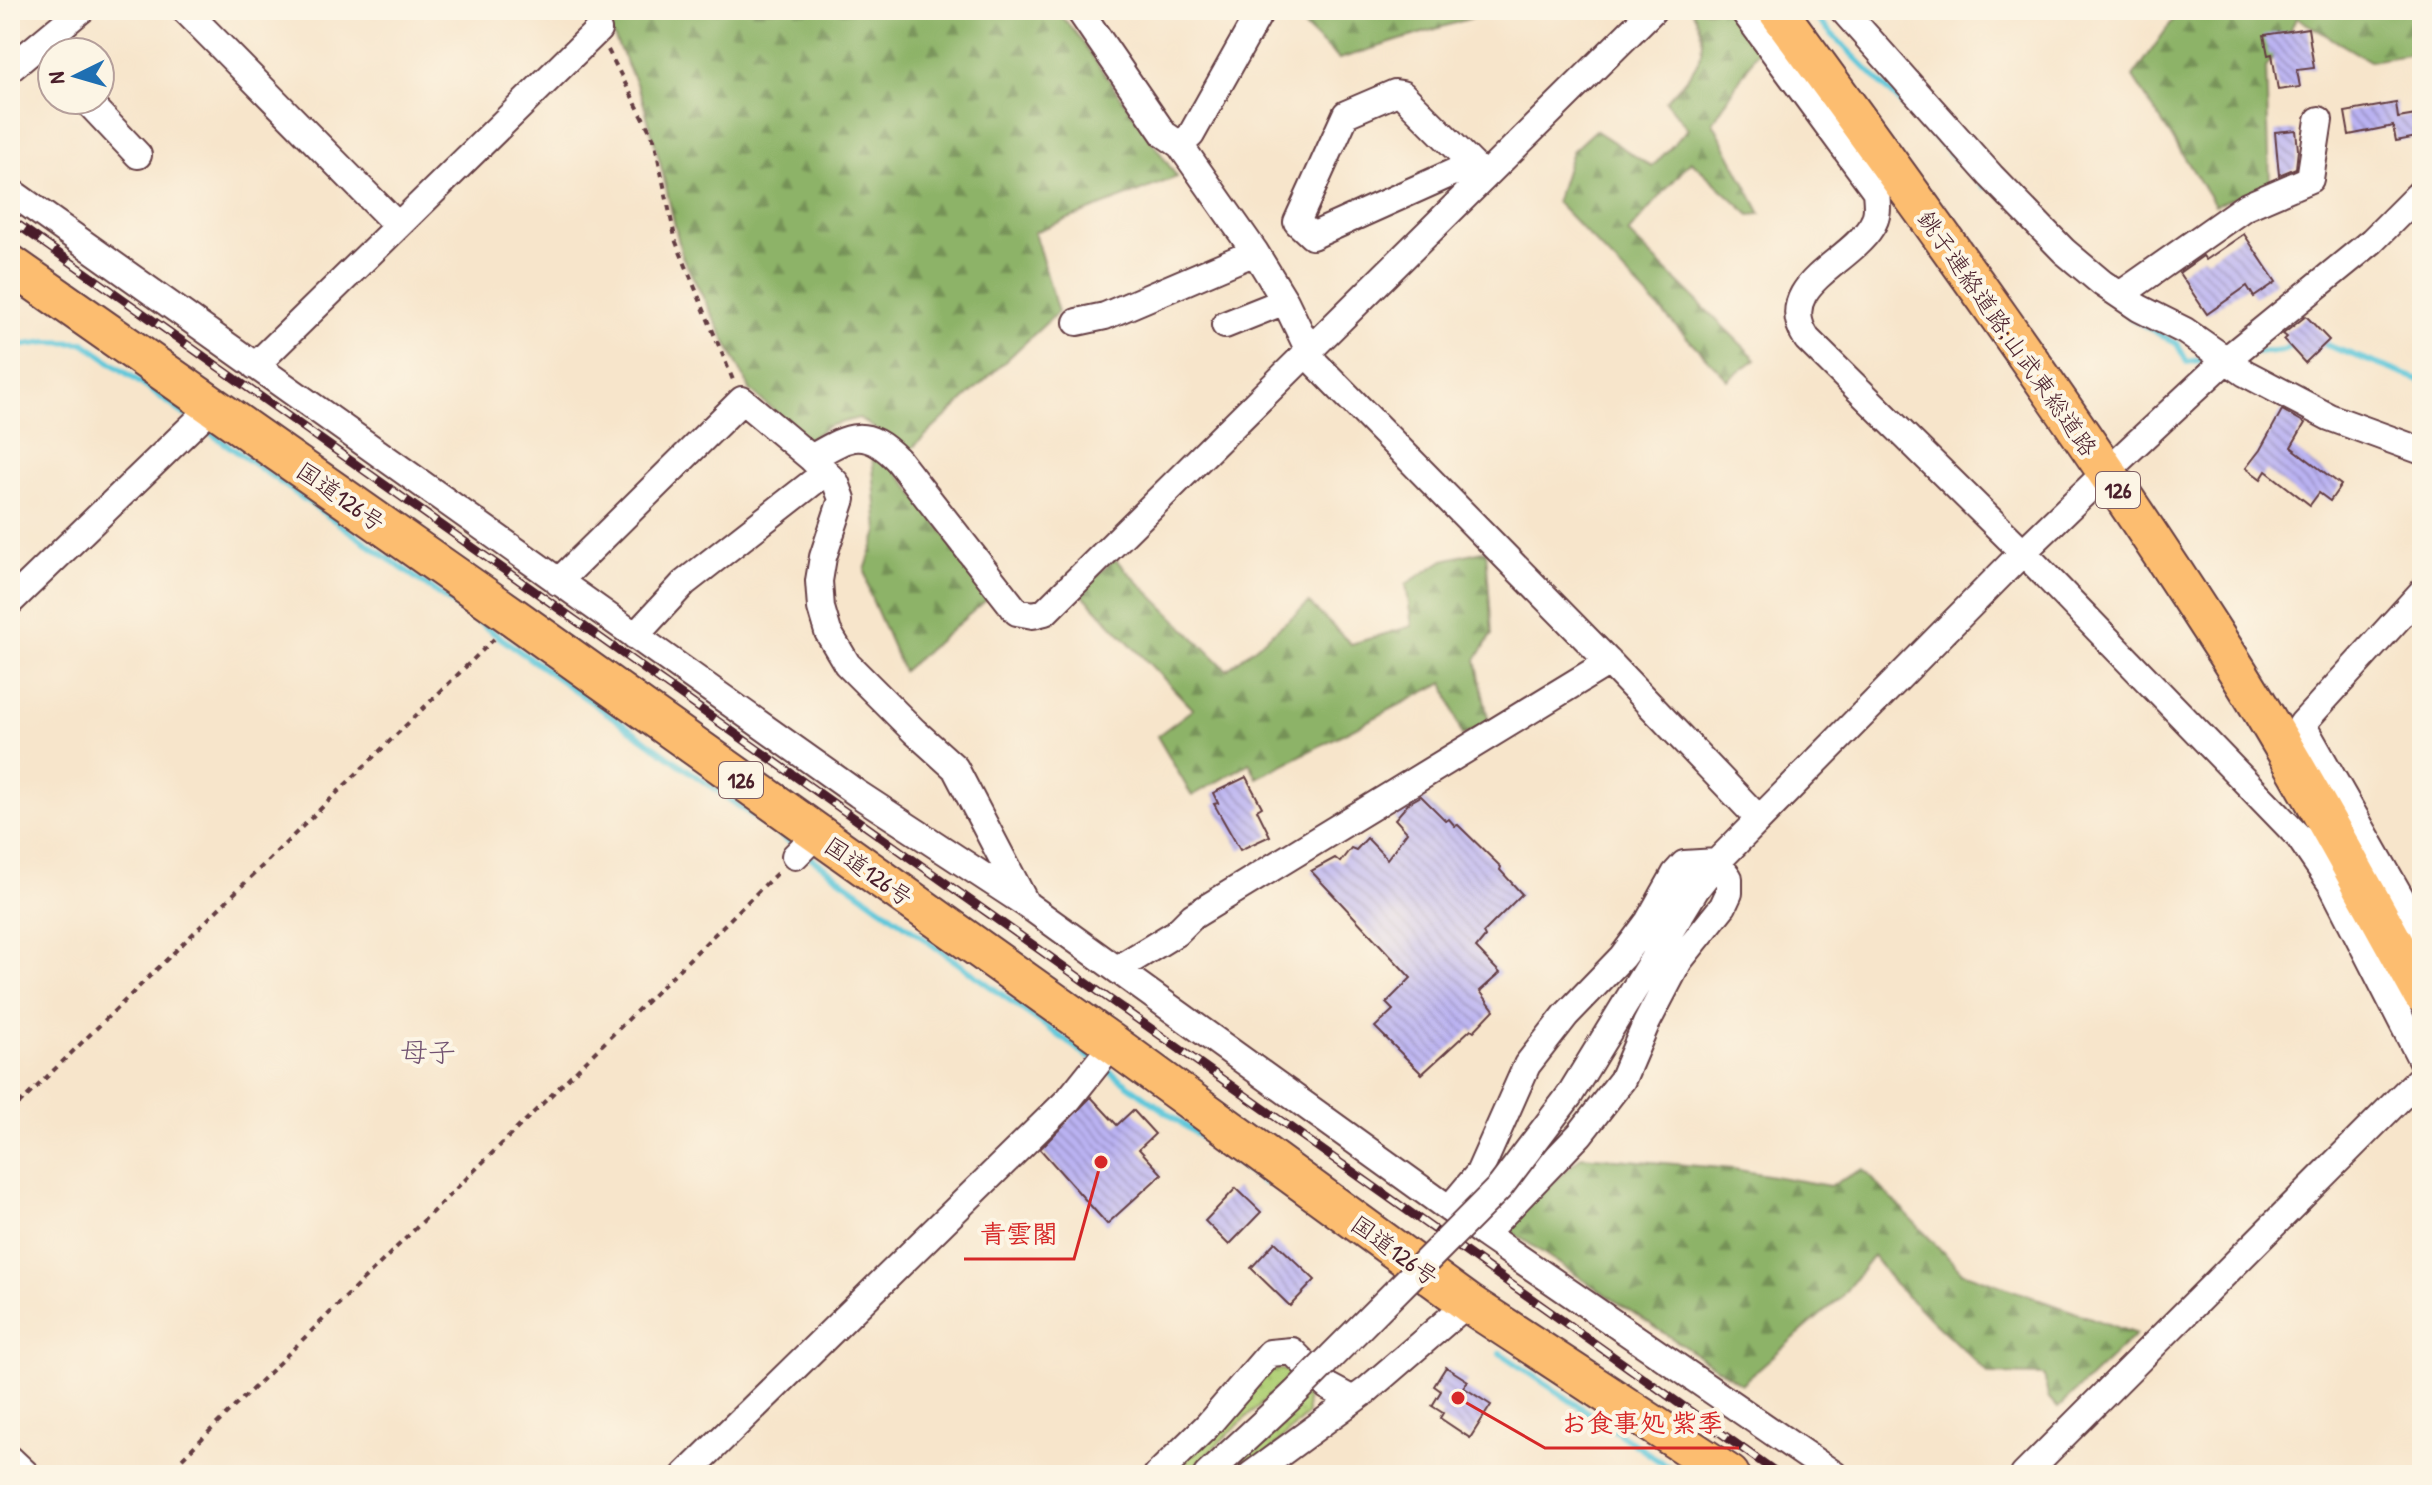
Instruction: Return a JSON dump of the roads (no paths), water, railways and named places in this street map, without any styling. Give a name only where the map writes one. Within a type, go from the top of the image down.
[{"type":"highway","name":"銚子連絡道路;山武東総道路","points":[[1777,10],[2106,472],[2212,630],[2355,872],[2422,994]]},
{"type":"highway","name":"国道126号","points":[[10,264],[201,418],[515,618],[805,846],[1103,1058],[1725,1474]]},
{"type":"street","points":[[60,36],[81,10]]},
{"type":"street","points":[[185,10],[398,226]]},
{"type":"street","points":[[1079,10],[1164,134],[1180,145],[1255,252],[1285,301],[1308,353],[1759,819]]},
{"type":"street","points":[[1180,145],[1191,135],[1261,10]]},
{"type":"street","points":[[635,636],[684,583],[845,438],[865,438],[881,443],[898,460],[1017,612],[1033,615],[1045,612],[1308,353],[1478,170],[1653,10]]},
{"type":"street","points":[[1743,10],[1876,191],[1878,212],[1871,229],[1801,294],[1799,327],[1807,339],[2023,552],[2299,837],[2332,885],[2422,1061]]},
{"type":"street","points":[[1843,10],[2002,187],[2064,251],[2120,295],[2185,331],[2245,373],[2329,417],[2422,451]]},
{"type":"street","points":[[255,366],[598,30]]},
{"type":"street","points":[[10,69],[36,58]]},
{"type":"street","points":[[1395,93],[1402,94],[1478,170],[1312,236],[1297,222],[1346,114],[1395,93]]},
{"type":"street","points":[[101,116],[138,155]]},
{"type":"street","points":[[2120,295],[2245,207],[2310,179],[2319,120]]},
{"type":"street","points":[[10,191],[858,794],[1026,904],[1484,1234],[1835,1475]]},
{"type":"street","points":[[1207,1475],[1294,1394],[1500,1187],[1569,1096],[1696,889],[1717,862],[2106,472],[2226,360],[2372,241],[2422,191]]},
{"type":"street","points":[[1077,322],[1105,316],[1255,252]]},
{"type":"street","points":[[1225,325],[1285,301]]},
{"type":"street","points":[[558,582],[742,400],[836,483],[842,499],[823,557],[819,581],[821,608],[828,632],[847,664],[955,768],[1026,904]]},
{"type":"street","points":[[10,602],[201,418]]},
{"type":"street","points":[[2422,592],[2302,724],[2422,935]]},
{"type":"street","points":[[1117,969],[1176,933],[1193,916],[1609,662]]},
{"type":"street","points":[[1412,1262],[1479,1173],[1527,1065],[1566,1015],[1622,957],[1684,864],[1717,862]]},
{"type":"street","points":[[1484,1234],[1580,1134],[1622,1080],[1646,1024],[1679,961],[1723,906],[1729,893],[1729,878],[1717,862]]},
{"type":"street","points":[[685,1475],[1069,1099],[1103,1058]]},
{"type":"street","points":[[2024,1475],[2422,1076]]},
{"type":"street","points":[[1251,1475],[1353,1400],[1468,1303]]},
{"type":"street","points":[[1157,1475],[1207,1426],[1270,1353],[1292,1351],[1327,1386],[1353,1400]]},
{"type":"street","points":[[10,1459],[27,1475]]},
{"type":"waterway","points":[[1808,10],[1984,187]]},
{"type":"waterway","points":[[2129,317],[2177,344],[2187,362],[2208,359]]},
{"type":"waterway","points":[[10,347],[47,342],[84,343],[190,418]]},
{"type":"waterway","points":[[2321,343],[2422,381]]},
{"type":"waterway","points":[[2247,354],[2283,350],[2294,345]]},
{"type":"waterway","points":[[202,427],[794,845]]},
{"type":"waterway","points":[[806,854],[1093,1060]]},
{"type":"waterway","points":[[1102,1066],[1265,1183]]},
{"type":"waterway","points":[[1500,1353],[1680,1475]]},
{"type":"railway","points":[[10,219],[1780,1475]]},
{"type":"place","name":"青雲閣","points":[[1101,1162]]},
{"type":"place","name":"お食事処 紫季","points":[[1458,1398]]},
{"type":"district","name":"母子","points":[[428,1052]]}]
